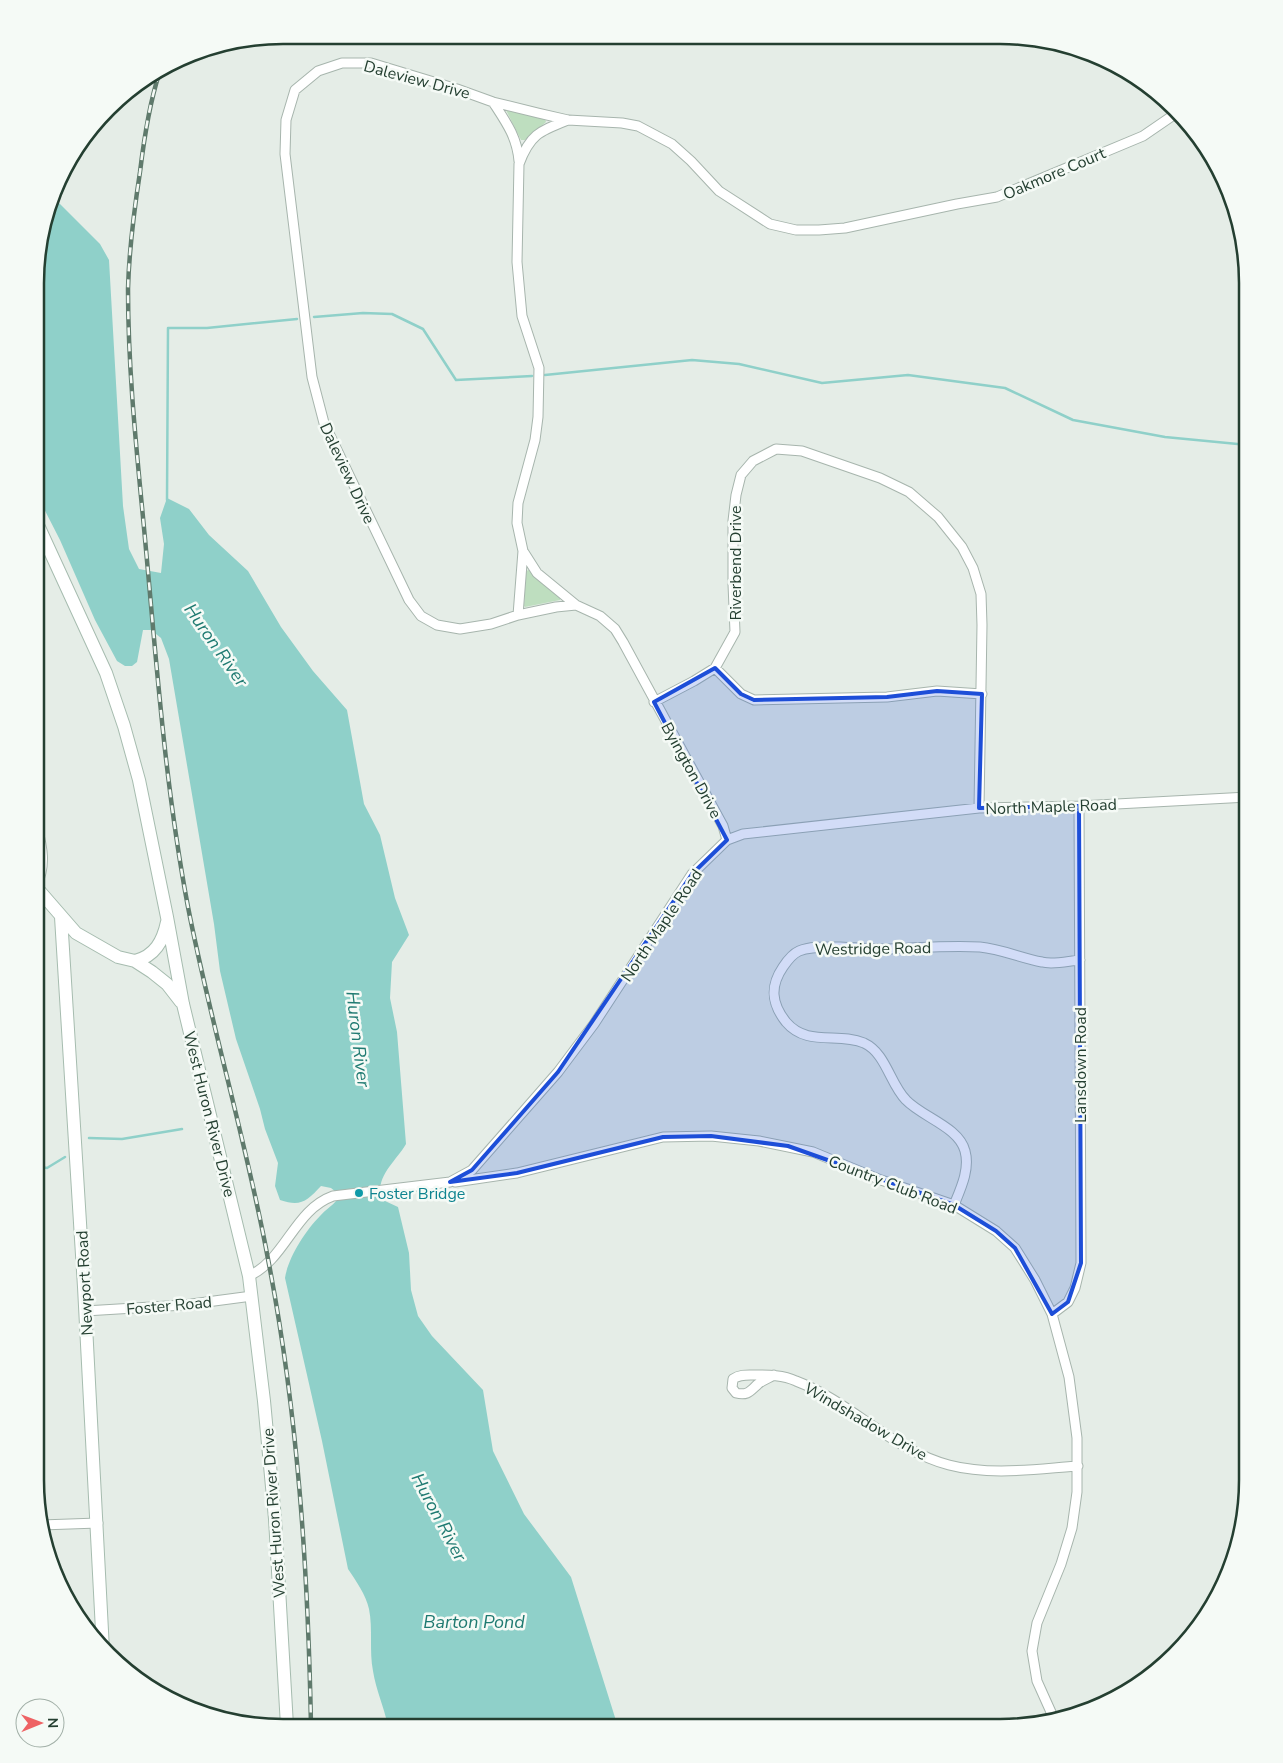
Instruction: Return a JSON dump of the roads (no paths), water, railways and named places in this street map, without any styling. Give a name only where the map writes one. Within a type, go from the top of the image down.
[{"type":"street","name":"Daleview Drive","points":[[576,605],[556,607],[518,615],[490,624],[460,629],[437,626],[421,616],[409,600],[324,423],[312,376],[285,154],[286,120],[295,90],[318,70],[342,63],[371,63],[493,102],[568,120],[622,123],[638,126],[672,144],[719,190],[770,224],[796,230],[844,228],[922,212]]},
{"type":"street","points":[[493,102],[511,129],[518,147],[517,262],[522,316],[539,368],[538,417],[535,440],[518,503],[517,523],[522,551],[518,615]]},
{"type":"street","name":"Oakmore Court","points":[[922,212],[997,197],[1143,136],[1171,116]]},
{"type":"street","points":[[519,164],[524,149],[533,137],[545,129],[568,120]]},
{"type":"street","name":"Riverbend Drive","points":[[654,702],[715,668],[735,632],[733,521],[741,475],[753,461],[776,449],[802,451],[880,478],[909,492],[938,517],[962,547],[973,568],[981,594],[980,808]]},
{"type":"street","name":"West Huron River Drive","points":[[44,538],[106,673],[124,726],[139,780],[168,917],[183,1004],[249,1276],[264,1401],[275,1519],[287,1719]]},
{"type":"street","name":"Byington Drive","points":[[522,551],[538,573],[576,605],[600,616],[615,629],[722,826],[727,840]]},
{"type":"street","points":[[715,668],[741,694],[754,700],[887,697],[936,691],[982,694]]},
{"type":"street","name":"North Maple Road","points":[[249,1276],[260,1270],[278,1253],[313,1206],[322,1200],[332,1196],[450,1182],[472,1170],[558,1072],[594,1024],[692,874],[727,840],[743,834],[980,808],[1079,806],[1239,797]]},
{"type":"street","name":"Lansdown Road","points":[[1052,1314],[1068,1302],[1075,1288],[1081,1262],[1079,806]]},
{"type":"street","points":[[44,894],[76,933],[118,956],[135,961],[152,972],[167,984],[183,1004]]},
{"type":"street","name":"Newport Road","points":[[61,917],[98,1523],[103,1637]]},
{"type":"street","points":[[135,961],[143,959],[153,952],[164,937],[168,917]]},
{"type":"street","name":"Westridge Road","points":[[954,1205],[966,1168],[965,1151],[960,1139],[949,1129],[912,1107],[901,1096],[877,1053],[865,1044],[849,1040],[809,1037],[786,1022],[774,1002],[773,985],[778,974],[787,960],[798,951],[823,946],[886,949],[952,946],[983,947],[1044,963],[1080,960]]},
{"type":"street","name":"Country Club Road","points":[[450,1182],[517,1173],[664,1137],[712,1136],[759,1141],[813,1152],[880,1180],[954,1205],[996,1231],[1015,1248],[1035,1280],[1052,1314],[1069,1377],[1077,1438],[1077,1492],[1072,1528],[1061,1564],[1037,1623],[1032,1651],[1037,1681],[1052,1714]]},
{"type":"street","name":"Foster Road","points":[[85,1312],[184,1305],[252,1296]]},
{"type":"street","name":"Windshadow Drive","points":[[774,1375],[797,1381],[827,1396],[912,1450],[948,1465],[984,1471],[1078,1466]]},
{"type":"street","points":[[48,1525],[98,1523]]},
{"type":"water","name":"Barton Pond","points":[[58,202],[100,244],[109,260],[123,506],[129,549],[139,569],[161,573],[164,544],[160,518],[167,498],[189,509],[209,535],[248,571],[281,627],[313,671],[347,710],[364,804],[380,835],[395,898],[409,935],[392,962],[390,998],[397,1032],[406,1144],[388,1168],[380,1187],[380,1195],[385,1201],[398,1207],[409,1253],[411,1290],[418,1316],[432,1336],[483,1390],[493,1451],[524,1514],[571,1577],[615,1719],[386,1719],[373,1671],[371,1624],[368,1604],[348,1569],[322,1441],[285,1278],[298,1245],[314,1222],[337,1200],[336,1192],[331,1188],[321,1186],[312,1196],[299,1203],[293,1203],[280,1200],[275,1186],[278,1163],[236,1039],[220,971],[214,924],[169,659],[161,638],[151,630],[143,630],[137,662],[132,666],[125,666],[117,661],[95,620],[60,540],[44,509],[44,267],[48,236]]},
{"type":"waterway","points":[[314,317],[363,313],[392,314],[423,329],[456,380],[532,376]]},
{"type":"waterway","points":[[167,500],[168,328],[207,328],[297,319]]},
{"type":"waterway","points":[[545,375],[692,360],[739,364],[822,383],[908,375],[1005,388],[1073,420],[1165,437],[1239,444]]},
{"type":"waterway","points":[[89,1138],[122,1139],[182,1129]]},
{"type":"waterway","points":[[44,1167],[47,1168],[65,1157]]},
{"type":"railway","points":[[157,79],[145,135],[134,216],[128,289],[132,398],[160,707],[172,808],[188,907],[259,1215],[287,1375],[300,1492],[310,1667],[311,1719]]},
{"type":"place","name":"Foster Bridge","points":[[359,1193]]},
{"type":"water label","name":"Huron River","points":[[216,645]]},
{"type":"water label","name":"Huron River","points":[[358,1039]]},
{"type":"water label","name":"Huron River","points":[[439,1517]]}]
